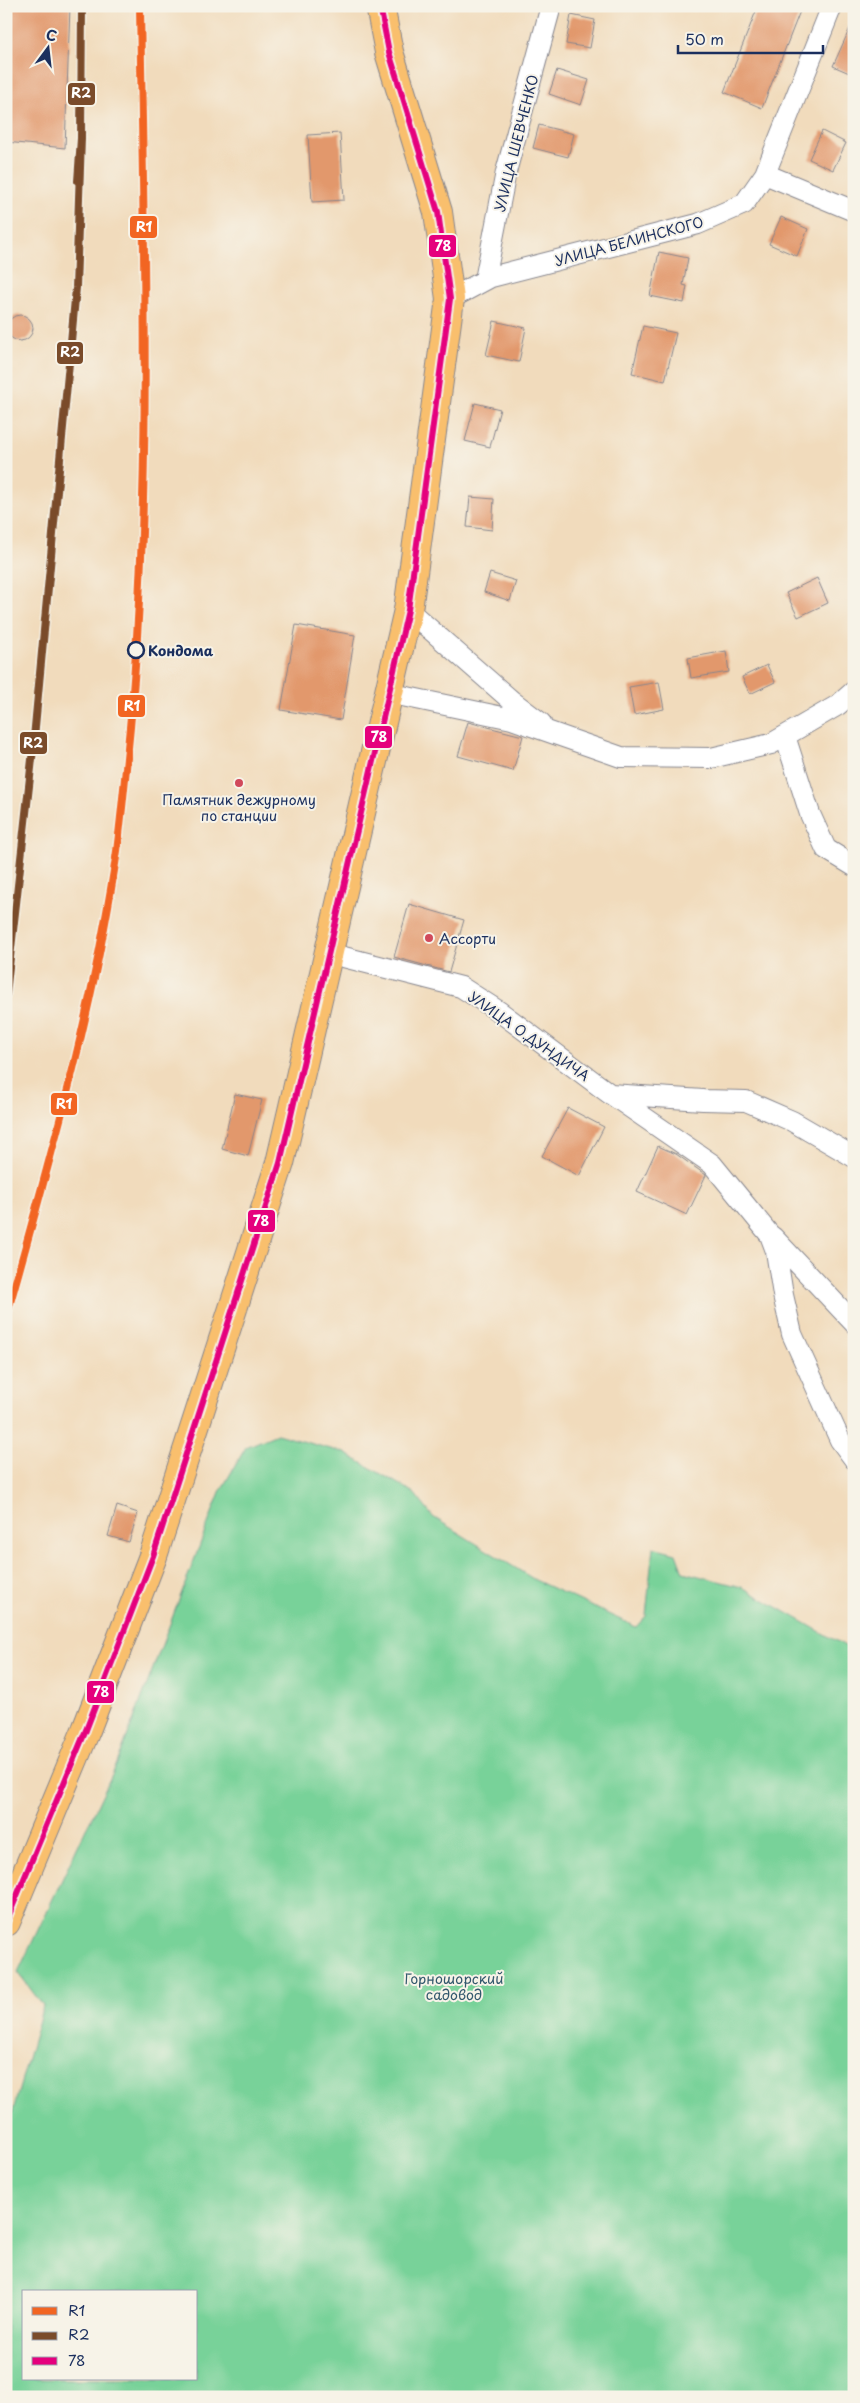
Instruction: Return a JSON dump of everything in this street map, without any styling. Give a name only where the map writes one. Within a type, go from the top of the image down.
[{"type":"main road","points":[[6,1922],[86,1730],[154,1556],[280,1163],[408,610],[450,299],[438,212],[389,52],[380,6]]},
{"type":"street","name":"УЛИЦА ШЕВЧЕНКО","points":[[485,280],[506,172],[551,6]]},
{"type":"street","name":"УЛИЦА БЕЛИНСКОГО","points":[[450,299],[485,280],[698,224],[744,204],[766,174],[832,6]]},
{"type":"street","points":[[766,174],[854,211]]},
{"type":"street","points":[[408,610],[512,702],[561,737]]},
{"type":"street","points":[[388,693],[512,719],[621,757],[711,758],[771,744],[838,705],[854,691]]},
{"type":"street","points":[[785,736],[810,814],[826,849],[854,866]]},
{"type":"street","name":"УЛИЦА О.ДУНДИЧА","points":[[328,953],[461,988],[500,1012],[610,1094],[712,1164],[770,1235],[854,1323]]},
{"type":"street","points":[[610,1094],[746,1101],[792,1121],[854,1157]]},
{"type":"street","name":"УЛИЦА О.ДУНДИЧА","points":[[770,1235],[776,1251],[792,1334],[840,1440],[854,1459]]},
{"type":"green space","name":"Горношорский садовод","points":[[277,1434],[345,1453],[414,1493],[433,1517],[535,1580],[636,1627],[646,1616],[653,1547],[676,1553],[683,1572],[742,1587],[854,1651],[854,2397],[6,2397],[6,2135],[43,2006],[18,1972],[116,1766],[220,1492],[246,1447]]},
{"type":"building","points":[[6,6],[70,6],[65,148],[6,142]]},
{"type":"building","points":[[758,6],[802,6],[762,108],[724,92]]},
{"type":"building","points":[[571,15],[595,20],[590,48],[566,44]]},
{"type":"building","points":[[854,19],[854,75],[833,66]]},
{"type":"building","points":[[557,70],[589,80],[581,105],[549,94]]},
{"type":"building","points":[[539,125],[574,134],[568,157],[533,148]]},
{"type":"building","points":[[822,131],[846,143],[833,170],[809,159]]},
{"type":"building","points":[[340,133],[344,200],[312,202],[308,135]]},
{"type":"building","points":[[781,217],[808,229],[797,256],[769,244]]},
{"type":"building","points":[[659,252],[688,258],[683,285],[687,286],[684,303],[650,296]]},
{"type":"building","points":[[20,315],[29,319],[33,328],[29,337],[20,341],[11,337],[7,328],[11,319]]},
{"type":"building","points":[[494,321],[526,328],[519,362],[486,355]]},
{"type":"building","points":[[643,326],[676,333],[665,381],[632,373]]},
{"type":"building","points":[[475,403],[500,409],[490,447],[465,441]]},
{"type":"building","points":[[470,497],[494,499],[492,530],[467,527]]},
{"type":"building","points":[[490,573],[516,581],[510,601],[484,592]]},
{"type":"building","points":[[817,578],[828,603],[798,617],[786,593]]},
{"type":"building","points":[[296,625],[355,635],[341,720],[281,710]]},
{"type":"building","points":[[726,651],[729,672],[691,678],[688,658]]},
{"type":"building","points":[[767,665],[775,682],[750,694],[742,677]]},
{"type":"building","points":[[659,682],[664,709],[634,715],[629,687]]},
{"type":"building","points":[[468,722],[523,736],[513,771],[458,756]]},
{"type":"building","name":"Ассорти","points":[[409,904],[464,920],[449,972],[394,957]]},
{"type":"building","points":[[235,1094],[262,1100],[248,1156],[222,1149]]},
{"type":"building","points":[[568,1108],[604,1127],[579,1176],[542,1156]]},
{"type":"building","points":[[658,1146],[676,1154],[706,1175],[687,1215],[637,1192]]},
{"type":"building","points":[[117,1506],[138,1513],[129,1542],[108,1536]]},
{"type":"transit line","name":"R2","points":[[78,181],[81,138],[82,6]]},
{"type":"transit line","name":"R1","points":[[6,1317],[54,1143],[83,1027],[107,910],[124,793],[141,570],[144,476],[145,382],[140,6]]},
{"type":"transit line","name":"78","points":[[6,1922],[86,1730],[153,1556],[280,1163],[408,610],[450,299],[438,212],[389,52],[380,6]]},
{"type":"transit line","name":"R2","points":[[6,994],[32,759],[76,288],[81,138]]},
{"type":"place","name":"Кондома","points":[[136,650]]},
{"type":"place","name":"Памятник дежурному по станции","points":[[239,783]]},
{"type":"place","name":"Ассорти","points":[[429,938]]}]
